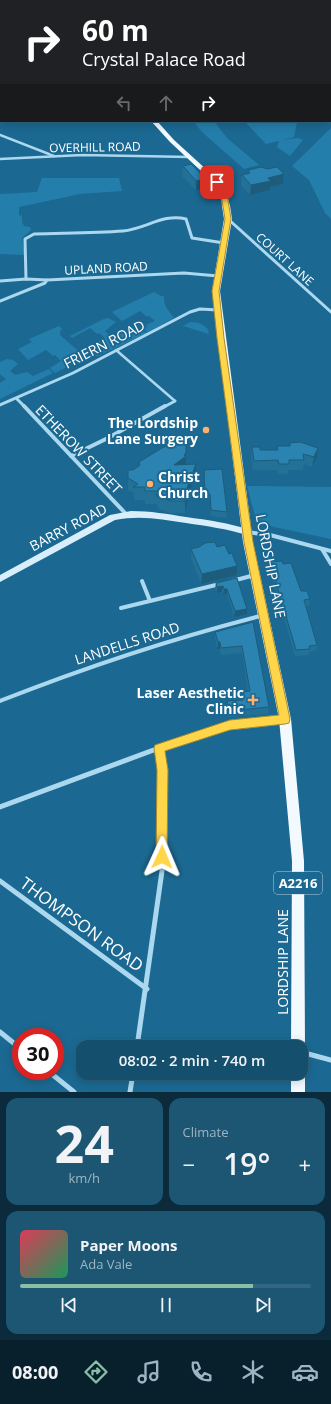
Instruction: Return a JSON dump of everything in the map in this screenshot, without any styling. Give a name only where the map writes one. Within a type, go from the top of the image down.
[{"type":"main road","name":"LORDSHIP LANE","points":[[155,122],[172,141],[218,184],[224,194],[228,219],[216,291],[247,532],[285,719],[298,861],[298,1040]]},
{"type":"main road","name":"BARRY ROAD","points":[[0,579],[113,517],[126,514],[144,513],[172,517],[229,526],[247,532]]},
{"type":"main road","points":[[298,1080],[298,1092]]},
{"type":"street","points":[[0,135],[55,156]]},
{"type":"street","name":"OVERHILL ROAD","points":[[0,159],[55,156],[137,155],[190,157]]},
{"type":"street","points":[[26,279],[25,239],[34,234],[125,231],[137,229],[174,216],[180,216],[186,219],[192,238],[224,243]]},
{"type":"street","name":"COURT LANE","points":[[228,219],[331,312]]},
{"type":"street","name":"UPLAND ROAD","points":[[0,301],[45,283],[47,280],[184,274],[218,276]]},
{"type":"street","points":[[0,281],[26,279],[47,280]]},
{"type":"street","name":"FRIERN ROAD","points":[[0,404],[17,399],[190,312],[200,309],[218,310]]},
{"type":"street","points":[[71,456],[108,438],[175,401],[116,350]]},
{"type":"street","name":"ETHEROW STREET","points":[[17,399],[126,514]]},
{"type":"street","points":[[247,532],[270,535],[331,551]]},
{"type":"street","points":[[322,549],[331,564]]},
{"type":"street","points":[[121,608],[256,575]]},
{"type":"street","points":[[142,581],[150,600]]},
{"type":"street","name":"LANDELLS ROAD","points":[[0,701],[63,675],[154,644],[264,615]]},
{"type":"street","points":[[0,807],[159,748],[230,725],[285,719]]},
{"type":"street","points":[[138,1040],[147,989],[162,871],[162,770],[159,748]]},
{"type":"street","name":"THOMPSON ROAD","points":[[0,881],[147,989]]},
{"type":"street","points":[[0,1032],[12,1042]]},
{"type":"street","points":[[308,1054],[331,1060]]},
{"type":"street","points":[[59,1080],[74,1092]]},
{"type":"street","points":[[130,1092],[132,1080]]},
{"type":"shaded area","points":[[194,122],[215,122],[227,138],[259,165],[244,169],[202,132]]},
{"type":"shaded area","points":[[245,122],[298,122],[294,137],[282,140],[298,138],[303,140],[290,156],[277,147],[279,141],[266,144]]},
{"type":"shaded area","points":[[331,128],[331,219],[325,213],[309,180],[292,166]]},
{"type":"shaded area","points":[[42,178],[119,178],[122,191],[80,194],[19,207],[19,216],[22,215],[22,222],[24,226],[30,227],[31,230],[22,238],[25,255],[0,254],[0,194],[37,192]]},
{"type":"shaded area","points":[[154,292],[164,296],[165,306],[174,318],[148,332],[143,329],[147,327],[146,325],[155,321],[140,311],[122,321],[112,312]]},
{"type":"shaded area","points":[[108,318],[116,322],[105,331],[109,335],[122,331],[130,335],[142,330],[147,333],[98,356],[95,356],[86,349],[105,338],[99,333],[97,334],[90,328],[72,338],[70,336],[104,319]]},
{"type":"shaded area","points":[[190,322],[205,326],[209,334],[183,326]]},
{"type":"shaded area","points":[[59,326],[62,329],[60,331],[60,335],[83,355],[81,360],[55,373],[50,368],[61,361],[55,355],[53,356],[46,350],[28,360],[18,349],[32,342],[29,339]]},
{"type":"shaded area","points":[[7,359],[13,360],[18,364],[10,371],[15,375],[27,372],[33,376],[49,369],[53,373],[0,399],[0,383],[6,379],[0,374],[0,362]]},
{"type":"shaded area","points":[[247,486],[331,487],[331,539],[274,527],[256,520]]},
{"type":"building","points":[[191,164],[206,179],[196,181],[183,166]]},
{"type":"building","points":[[261,167],[267,169],[277,167],[284,174],[268,178],[271,181],[251,185],[242,175],[250,173],[248,170]]},
{"type":"building","points":[[300,442],[318,448],[314,457],[303,454],[304,460],[289,460],[289,464],[279,464],[278,460],[254,461],[252,447],[260,447],[260,450],[278,450],[277,446],[290,446],[290,443]]},
{"type":"building","name":"Christ Church","points":[[173,443],[182,443],[186,446],[186,453],[184,455],[186,456],[174,465],[196,464],[187,488],[189,488],[185,501],[171,501],[156,496],[158,491],[145,491],[145,487],[133,487],[138,484],[128,478],[128,470],[133,470],[140,465],[139,462]]},
{"type":"building","points":[[222,469],[227,512],[211,510],[210,494],[205,494],[204,470]]},
{"type":"building","points":[[215,542],[217,547],[225,545],[229,554],[232,553],[237,566],[202,574],[191,549],[199,547],[205,543]]},
{"type":"building","points":[[282,561],[283,564],[291,563],[301,591],[307,591],[310,599],[304,600],[317,645],[309,646],[310,649],[296,650],[270,562]]},
{"type":"building","points":[[237,578],[247,609],[235,611],[227,589],[224,589],[223,586],[217,587],[216,583]]},
{"type":"building","points":[[253,622],[269,707],[229,711],[227,701],[243,700],[242,692],[250,691],[242,646],[221,648],[215,632]]},
{"type":"place","name":"The Lordship Lane Surgery","points":[[206,430]]},
{"type":"place","name":"Christ Church","points":[[150,484]]},
{"type":"place","name":"Laser Aesthetic Clinic","points":[[253,700]]},
{"type":"route","points":[[162,857],[162,770],[159,748],[230,725],[285,719],[248,542],[221,338],[216,291],[228,219],[224,194],[217,182]]}]
